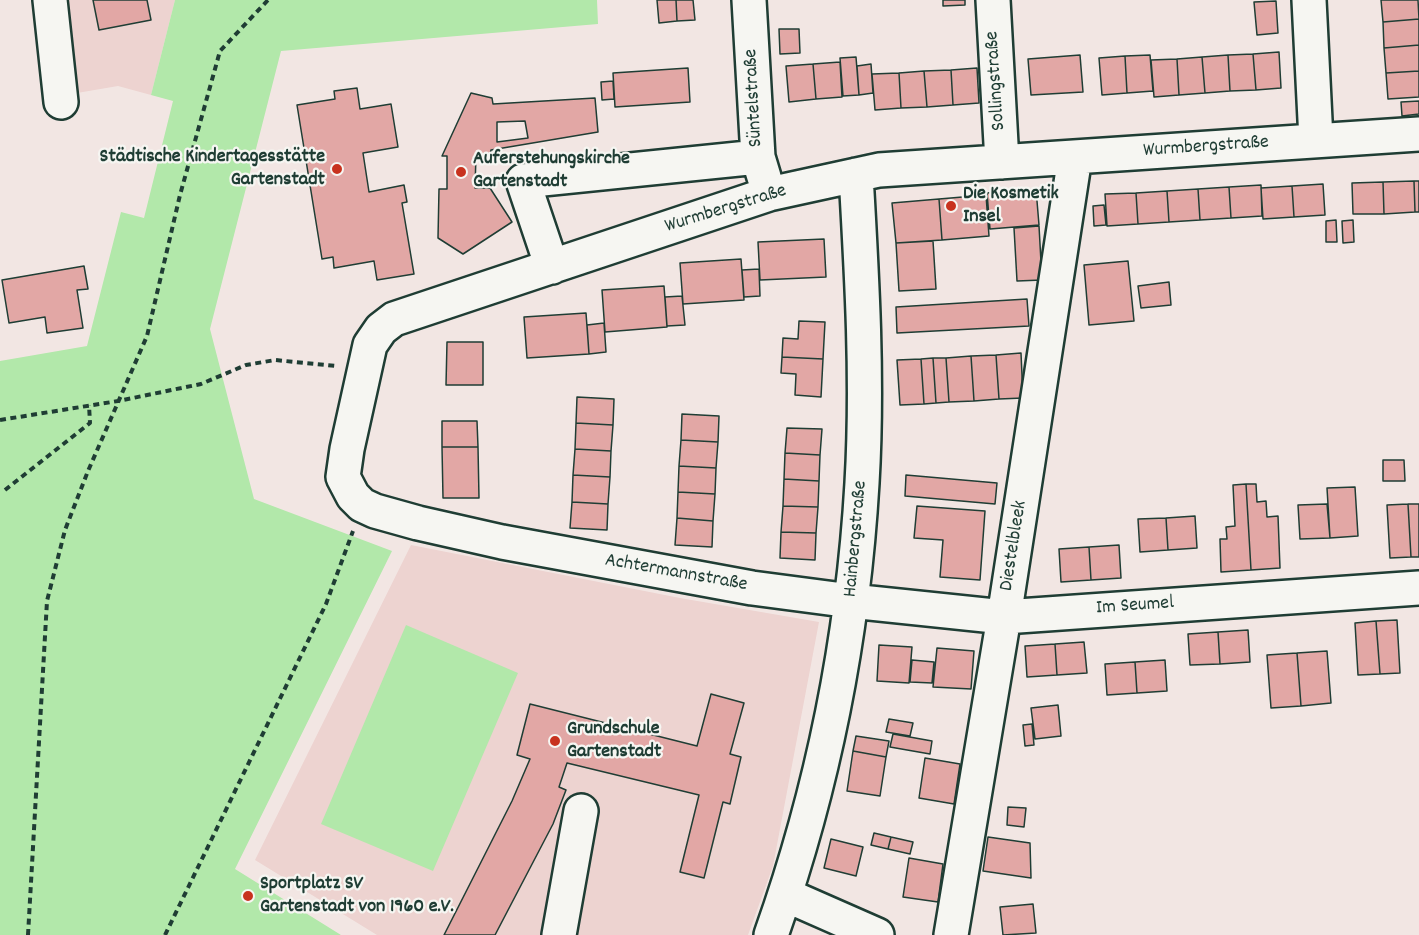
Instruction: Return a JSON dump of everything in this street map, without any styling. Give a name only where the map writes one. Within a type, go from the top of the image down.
[{"type":"street","points":[[50,0],[61,102]]},
{"type":"street","name":"Süntelstraße","points":[[749,0],[758,157],[769,194]]},
{"type":"street","name":"Sollingstraße","points":[[993,0],[1002,162]]},
{"type":"street","points":[[1309,0],[1316,140]]},
{"type":"street","name":"Wurmbergstraße","points":[[362,505],[353,496],[344,477],[364,369],[374,338],[394,319],[769,194],[879,170],[1419,134]]},
{"type":"street","points":[[552,267],[523,181],[758,157]]},
{"type":"street","name":"Diestelbleek","points":[[951,935],[1004,617],[1075,157]]},
{"type":"street","name":"Hainbergstraße","points":[[771,935],[803,840],[829,734],[851,601],[862,483],[865,384],[863,285],[856,176]]},
{"type":"street","name":"Achtermannstraße","points":[[362,505],[417,523],[502,542],[752,588],[851,601]]},
{"type":"street","name":"Im Seumel","points":[[851,601],[1004,617],[1419,588]]},
{"type":"street","points":[[560,935],[581,811]]},
{"type":"street","points":[[786,894],[877,935]]},
{"type":"path","points":[[28,935],[47,601],[65,530],[147,336],[180,195],[220,51],[268,0]]},
{"type":"path","points":[[0,420],[118,401],[201,384],[246,365],[275,360],[364,369]]},
{"type":"path","points":[[5,490],[90,423],[89,405]]},
{"type":"path","points":[[165,935],[326,604],[362,505]]},
{"type":"shaded area","points":[[68,0],[175,0],[151,95],[118,86],[77,93]]},
{"type":"shaded area","name":"Grundschule Gartenstadt","points":[[411,545],[680,598],[819,622],[773,866],[748,935],[377,935],[255,860]]},
{"type":"green space","points":[[175,0],[597,0],[598,24],[281,51],[210,329],[254,499],[392,551],[235,869],[341,935],[0,935],[0,361],[87,346],[121,212],[144,218],[173,101],[151,95]]},
{"type":"green space","points":[[406,625],[518,673],[433,871],[321,824]]},
{"type":"building","points":[[93,0],[147,0],[151,20],[99,30]]},
{"type":"building","points":[[657,0],[676,0],[677,21],[659,23]]},
{"type":"building","points":[[676,0],[693,0],[695,20],[677,21]]},
{"type":"building","points":[[943,0],[965,0],[965,5],[943,6]]},
{"type":"building","points":[[1381,0],[1418,0],[1419,19],[1383,22]]},
{"type":"building","points":[[1276,1],[1278,33],[1257,35],[1254,2]]},
{"type":"building","points":[[1419,19],[1419,45],[1384,48],[1383,22]]},
{"type":"building","points":[[779,29],[799,29],[800,53],[780,54]]},
{"type":"building","points":[[1419,45],[1419,71],[1386,73],[1384,48]]},
{"type":"building","points":[[1279,52],[1281,88],[1256,90],[1253,54]]},
{"type":"building","points":[[1253,54],[1256,90],[1230,91],[1228,55]]},
{"type":"building","points":[[1080,55],[1083,92],[1031,95],[1028,59]]},
{"type":"building","points":[[1150,55],[1153,91],[1127,93],[1125,56]]},
{"type":"building","points":[[1228,55],[1230,91],[1205,93],[1202,57]]},
{"type":"building","points":[[1125,56],[1127,93],[1102,95],[1099,58]]},
{"type":"building","points":[[856,57],[859,95],[843,96],[840,58]]},
{"type":"building","points":[[1202,57],[1205,93],[1179,95],[1177,59]]},
{"type":"building","points":[[1177,59],[1179,95],[1154,97],[1151,60]]},
{"type":"building","points":[[840,62],[842,97],[816,99],[813,64]]},
{"type":"building","points":[[813,64],[816,99],[789,102],[786,66]]},
{"type":"building","points":[[871,64],[873,93],[859,95],[857,66]]},
{"type":"building","points":[[688,68],[690,102],[615,107],[613,73]]},
{"type":"building","points":[[977,68],[979,103],[953,105],[951,70]]},
{"type":"building","points":[[951,70],[953,105],[927,107],[924,71]]},
{"type":"building","points":[[924,71],[927,107],[901,108],[899,73]]},
{"type":"building","points":[[1419,71],[1419,97],[1388,99],[1386,73]]},
{"type":"building","points":[[899,73],[901,108],[875,110],[872,74]]},
{"type":"building","points":[[613,81],[614,99],[602,100],[601,82]]},
{"type":"building","name":"Städtische Kindertagesstätte Gartenstadt","points":[[357,88],[360,109],[391,104],[398,147],[363,153],[369,192],[404,185],[407,202],[402,203],[414,274],[377,280],[374,261],[334,268],[333,257],[322,259],[297,105],[335,99],[334,91]]},
{"type":"building","name":"Auferstehungskirche Gartenstadt","points":[[471,93],[492,98],[493,104],[595,98],[598,132],[491,150],[490,155],[476,155],[475,188],[490,188],[512,222],[463,254],[438,238],[439,189],[447,189],[447,156],[442,156]],"holes":[[[525,121],[528,138],[497,142],[497,122]]]},
{"type":"building","points":[[1419,101],[1419,114],[1402,116],[1401,102]]},
{"type":"building","points":[[1414,181],[1415,212],[1384,214],[1383,182]]},
{"type":"building","points":[[1414,181],[1419,181],[1419,212],[1415,212]]},
{"type":"building","points":[[1383,182],[1384,214],[1353,214],[1352,183]]},
{"type":"building","points":[[1323,184],[1325,215],[1294,217],[1292,186]]},
{"type":"building","points":[[1261,185],[1262,216],[1231,218],[1229,187]]},
{"type":"building","points":[[1292,186],[1294,217],[1263,219],[1261,188]]},
{"type":"building","points":[[1229,187],[1231,218],[1200,220],[1198,189]]},
{"type":"building","points":[[1036,189],[1039,225],[990,229],[987,193]]},
{"type":"building","points":[[1198,189],[1200,220],[1169,222],[1167,191]]},
{"type":"building","points":[[1167,191],[1169,222],[1138,224],[1136,193]]},
{"type":"building","points":[[1136,193],[1138,224],[1107,226],[1105,194]]},
{"type":"building","points":[[986,195],[989,236],[942,240],[939,199]]},
{"type":"building","points":[[939,199],[942,240],[896,243],[892,203]]},
{"type":"building","points":[[1104,205],[1106,225],[1094,226],[1093,206]]},
{"type":"building","points":[[1336,220],[1337,242],[1326,242],[1326,221]]},
{"type":"building","points":[[1353,220],[1354,242],[1343,243],[1342,221]]},
{"type":"building","points":[[1039,226],[1042,280],[1017,281],[1014,228]]},
{"type":"building","points":[[824,239],[826,277],[760,280],[758,242]]},
{"type":"building","points":[[933,241],[936,289],[899,291],[896,243]]},
{"type":"building","points":[[741,259],[744,300],[683,304],[680,263]]},
{"type":"building","points":[[1128,261],[1134,321],[1089,325],[1084,265]]},
{"type":"building","points":[[84,266],[88,289],[77,290],[83,328],[47,333],[45,317],[9,323],[2,280]]},
{"type":"building","points":[[759,269],[760,296],[744,297],[742,270]]},
{"type":"building","points":[[1169,282],[1171,305],[1141,308],[1138,286]]},
{"type":"building","points":[[664,286],[667,327],[605,332],[602,290]]},
{"type":"building","points":[[682,296],[685,325],[667,326],[665,297]]},
{"type":"building","points":[[1027,299],[1029,326],[897,333],[896,307]]},
{"type":"building","points":[[586,313],[589,354],[527,358],[524,317]]},
{"type":"building","points":[[799,321],[825,322],[823,359],[782,357],[783,338],[798,339]]},
{"type":"building","points":[[604,323],[606,352],[589,354],[587,325]]},
{"type":"building","points":[[447,342],[483,342],[483,385],[446,385]]},
{"type":"building","points":[[1021,353],[1023,398],[999,399],[996,355]]},
{"type":"building","points":[[996,355],[999,399],[974,401],[971,356]]},
{"type":"building","points":[[971,356],[974,401],[949,402],[946,358]]},
{"type":"building","points":[[782,357],[823,359],[821,397],[795,395],[796,374],[781,373]]},
{"type":"building","points":[[933,358],[946,358],[949,402],[936,403]]},
{"type":"building","points":[[933,358],[936,403],[924,404],[921,359]]},
{"type":"building","points":[[921,359],[924,404],[900,405],[897,360]]},
{"type":"building","points":[[577,397],[614,399],[613,425],[576,423]]},
{"type":"building","points":[[682,414],[719,416],[718,442],[681,440]]},
{"type":"building","points":[[442,421],[477,421],[478,447],[442,447]]},
{"type":"building","points":[[576,423],[613,425],[611,451],[575,449]]},
{"type":"building","points":[[787,428],[822,429],[820,455],[785,453]]},
{"type":"building","points":[[681,440],[718,442],[716,468],[679,466]]},
{"type":"building","points":[[442,447],[478,447],[479,498],[443,498]]},
{"type":"building","points":[[575,449],[611,451],[610,477],[573,475]]},
{"type":"building","points":[[785,453],[820,455],[819,481],[784,479]]},
{"type":"building","points":[[1383,460],[1404,460],[1405,481],[1383,481]]},
{"type":"building","points":[[679,466],[716,468],[715,494],[678,492]]},
{"type":"building","points":[[573,475],[610,477],[608,504],[572,502]]},
{"type":"building","points":[[906,475],[997,483],[995,504],[905,496]]},
{"type":"building","points":[[784,479],[819,481],[818,507],[783,506]]},
{"type":"building","points":[[1246,484],[1251,570],[1221,572],[1220,539],[1227,539],[1226,527],[1235,526],[1233,485]]},
{"type":"building","points":[[1246,484],[1256,484],[1257,502],[1266,501],[1267,517],[1278,516],[1280,568],[1251,570]]},
{"type":"building","points":[[1355,487],[1358,536],[1330,538],[1327,488]]},
{"type":"building","points":[[678,492],[715,494],[713,521],[677,518]]},
{"type":"building","points":[[572,502],[608,504],[607,530],[570,528]]},
{"type":"building","points":[[1327,504],[1330,538],[1300,539],[1298,505]]},
{"type":"building","points":[[1408,504],[1411,557],[1390,558],[1387,505]]},
{"type":"building","points":[[1408,504],[1419,504],[1419,557],[1411,557]]},
{"type":"building","points":[[783,506],[818,507],[816,533],[781,532]]},
{"type":"building","points":[[917,506],[985,511],[980,580],[940,577],[943,540],[914,538]]},
{"type":"building","points":[[1195,516],[1197,548],[1168,550],[1166,518]]},
{"type":"building","points":[[677,518],[713,521],[712,547],[675,545]]},
{"type":"building","points":[[1166,518],[1168,550],[1140,552],[1138,519]]},
{"type":"building","points":[[781,532],[816,533],[815,560],[780,558]]},
{"type":"building","points":[[1119,545],[1121,578],[1091,580],[1089,547]]},
{"type":"building","points":[[1089,547],[1091,580],[1061,582],[1059,549]]},
{"type":"building","points":[[1397,620],[1400,673],[1380,674],[1376,621]]},
{"type":"building","points":[[1376,621],[1380,674],[1358,675],[1355,623]]},
{"type":"building","points":[[1248,630],[1250,662],[1220,664],[1218,632]]},
{"type":"building","points":[[1218,632],[1220,664],[1190,665],[1188,634]]},
{"type":"building","points":[[1084,642],[1087,673],[1057,675],[1055,644]]},
{"type":"building","points":[[1055,644],[1057,675],[1027,677],[1025,646]]},
{"type":"building","points":[[879,645],[912,647],[909,683],[877,681]]},
{"type":"building","points":[[937,648],[974,651],[971,689],[933,687]]},
{"type":"building","points":[[1327,651],[1331,703],[1301,706],[1297,653]]},
{"type":"building","points":[[1297,653],[1301,706],[1271,708],[1267,655]]},
{"type":"building","points":[[912,660],[934,662],[932,683],[910,682]]},
{"type":"building","points":[[1165,660],[1167,691],[1137,693],[1135,662]]},
{"type":"building","points":[[1135,662],[1137,693],[1107,695],[1105,664]]},
{"type":"building","points":[[711,694],[744,703],[730,754],[741,757],[730,804],[723,802],[704,878],[680,872],[699,795],[567,763],[559,787],[566,790],[553,824],[495,935],[444,935],[512,801],[530,759],[517,755],[530,704],[697,746]]},
{"type":"building","points":[[1058,705],[1061,736],[1035,739],[1031,708]]},
{"type":"building","points":[[889,719],[913,723],[910,736],[886,732]]},
{"type":"building","points":[[1032,724],[1034,745],[1025,746],[1023,725]]},
{"type":"building","points":[[893,734],[932,741],[930,754],[890,747]]},
{"type":"building","points":[[856,736],[889,741],[886,757],[853,751]]},
{"type":"building","points":[[853,751],[886,757],[880,796],[847,791]]},
{"type":"building","points":[[925,758],[960,764],[954,804],[919,798]]},
{"type":"building","points":[[1008,807],[1026,808],[1024,827],[1007,825]]},
{"type":"building","points":[[874,833],[891,837],[888,849],[871,845]]},
{"type":"building","points":[[891,837],[913,842],[910,854],[888,849]]},
{"type":"building","points":[[988,837],[1030,843],[1031,878],[983,871]]},
{"type":"building","points":[[831,839],[863,847],[856,876],[824,868]]},
{"type":"building","points":[[909,858],[943,864],[938,902],[903,897]]},
{"type":"building","points":[[1033,904],[1036,933],[1003,935],[1000,907]]},
{"type":"place","name":"Städtische Kindertagesstätte Gartenstadt","points":[[337,169]]},
{"type":"place","name":"Auferstehungskirche Gartenstadt","points":[[461,172]]},
{"type":"place","name":"Die Kosmetik Insel","points":[[951,206]]},
{"type":"place","name":"Grundschule Gartenstadt","points":[[555,741]]},
{"type":"place","name":"Sportplatz SV Gartenstadt von 1960 e.V.","points":[[248,896]]}]
